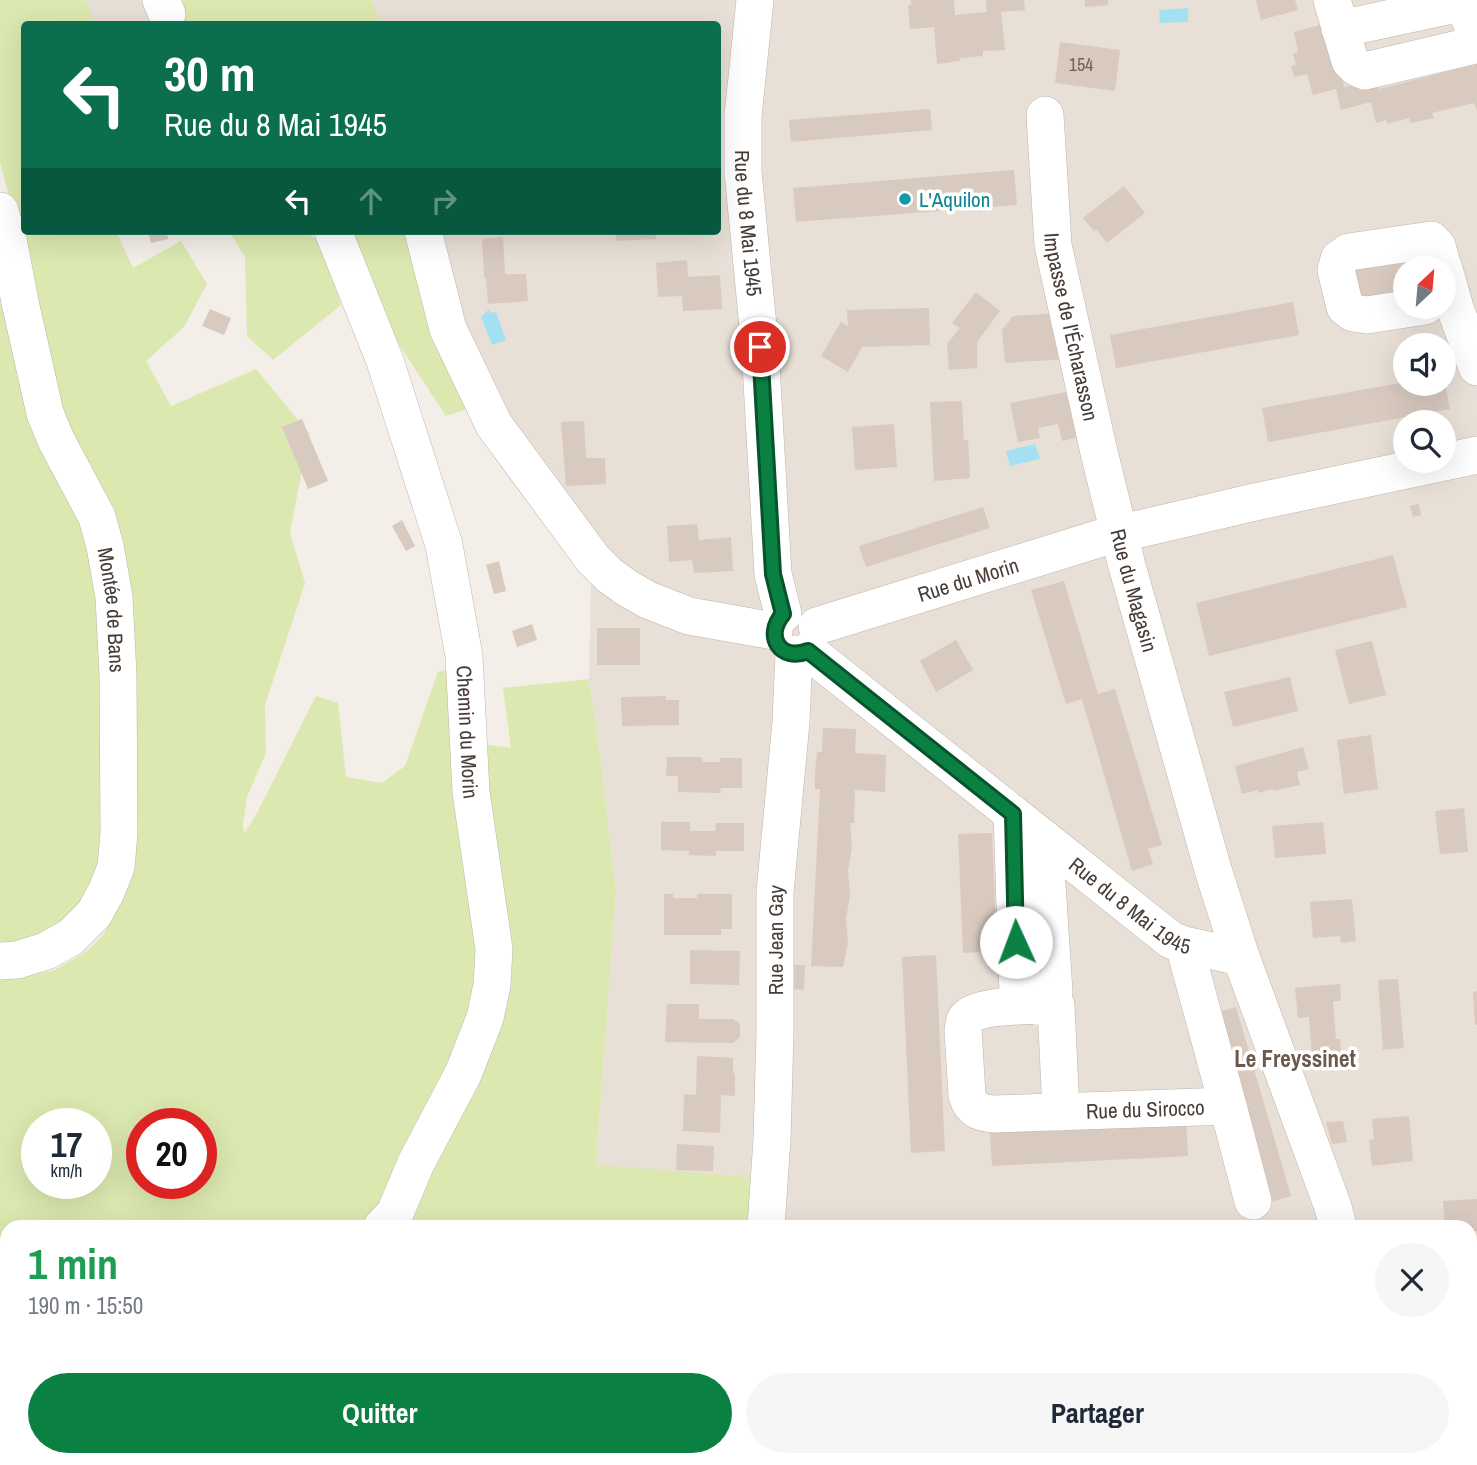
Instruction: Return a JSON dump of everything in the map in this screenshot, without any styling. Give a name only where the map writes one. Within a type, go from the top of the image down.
[{"type":"street","name":"Rue du 8 Mai 1945","points":[[755,0],[743,116],[730,171],[760,347],[773,574],[795,635],[1171,940],[1241,957]]},
{"type":"street","name":"Impasse de l'Écharasson","points":[[1045,115],[1053,245],[1119,534]]},
{"type":"street","name":"Montée de Bans","points":[[0,211],[45,413],[56,440],[97,517],[105,546],[114,597],[118,675],[119,833],[116,867],[94,914],[71,937],[46,951],[17,960],[0,961]]},
{"type":"street","name":"Chemin du Morin","points":[[335,235],[384,361],[443,545],[464,656],[471,792],[494,949],[492,985],[485,1018],[395,1213],[388,1220]]},
{"type":"street","points":[[424,235],[448,329],[494,425],[593,559],[627,588],[648,600],[689,616],[795,635]]},
{"type":"street","points":[[1455,319],[1477,368]]},
{"type":"street","name":"Rue du Magasin","points":[[1241,957],[1214,873],[1119,534],[1477,455]]},
{"type":"street","name":"Rue du Morin","points":[[795,635],[1081,543],[1119,534]]},
{"type":"street","name":"Rue Jean Gay","points":[[766,1220],[775,1046],[775,892],[791,722],[795,635]]},
{"type":"street","name":"Rue du Sirocco","points":[[1013,814],[1018,993],[1036,1006]]},
{"type":"street","points":[[1036,1006],[1054,992],[1044,839]]},
{"type":"street","name":"Rue du Sirocco","points":[[1184,945],[1253,1201]]},
{"type":"street","points":[[1241,957],[1336,1220]]},
{"type":"street","name":"Rue du Sirocco","points":[[1061,1112],[1056,1006],[989,1008],[967,1016],[963,1030],[967,1095],[969,1104],[975,1110],[984,1113],[1061,1112],[1228,1106]]},
{"type":"shaded area","points":[[86,0],[175,0],[185,21],[94,21]]},
{"type":"shaded area","points":[[372,0],[1477,0],[1477,1220],[749,1220],[752,1177],[596,1166],[616,891],[589,679],[591,576],[608,548],[499,420],[432,235],[721,235],[721,21],[378,21]]},
{"type":"green space","points":[[0,0],[86,0],[94,21],[21,21],[21,235],[118,235],[133,268],[181,241],[207,284],[184,327],[146,361],[171,406],[256,369],[309,433],[290,533],[305,583],[265,705],[266,753],[247,797],[244,834],[316,696],[338,703],[346,777],[382,783],[405,766],[438,672],[453,668],[459,741],[511,748],[503,688],[589,679],[616,891],[596,1165],[752,1177],[749,1220],[0,1220],[0,978],[53,971],[87,951],[104,934],[123,894],[124,572],[61,427],[35,296],[0,162]]},
{"type":"green space","points":[[175,0],[372,0],[378,21],[185,21]]},
{"type":"green space","points":[[231,235],[310,235],[322,243],[341,305],[273,360],[247,336],[245,257]]},
{"type":"green space","points":[[348,235],[409,235],[467,409],[446,416],[392,334]]},
{"type":"green space","points":[[0,250],[95,548],[107,835],[95,889],[62,927],[0,949]]},
{"type":"water","points":[[1188,8],[1188,22],[1160,23],[1159,10]]},
{"type":"water","points":[[488,310],[496,312],[506,340],[492,345],[481,317]]},
{"type":"water","points":[[1035,444],[1040,459],[1010,466],[1006,451]]},
{"type":"building","points":[[911,0],[954,0],[955,15],[987,12],[986,0],[1024,0],[1025,10],[1001,12],[1005,50],[983,51],[983,56],[937,64],[934,27],[910,29],[908,5],[911,5]]},
{"type":"building","points":[[1085,0],[1108,0],[1108,5],[1085,7]]},
{"type":"building","points":[[1256,0],[1295,0],[1298,10],[1261,20]]},
{"type":"building","points":[[1327,23],[1344,87],[1377,79],[1379,89],[1477,64],[1477,110],[1474,103],[1432,113],[1434,118],[1410,123],[1409,118],[1387,124],[1386,120],[1376,123],[1371,102],[1341,110],[1336,89],[1313,95],[1307,74],[1294,77],[1291,66],[1296,65],[1293,54],[1298,52],[1294,32]]},
{"type":"building","points":[[1060,42],[1120,50],[1115,91],[1055,83]]},
{"type":"building","points":[[930,109],[932,130],[791,142],[789,120]]},
{"type":"building","name":"L'Aquilon","points":[[1014,170],[1017,205],[796,222],[793,188]]},
{"type":"building","points":[[1124,186],[1145,213],[1107,243],[1083,218]]},
{"type":"building","points":[[149,235],[168,235],[168,239],[151,243]]},
{"type":"building","points":[[615,235],[656,235],[656,239],[616,241]]},
{"type":"building","points":[[503,237],[505,274],[526,274],[528,301],[488,304],[482,239]]},
{"type":"building","points":[[1420,252],[1421,256],[1398,256]]},
{"type":"building","points":[[1393,257],[1393,301],[1355,307],[1347,265]]},
{"type":"building","points":[[687,260],[688,277],[720,275],[722,309],[683,311],[682,296],[658,297],[656,263]]},
{"type":"building","points":[[976,292],[1000,311],[977,342],[977,368],[949,370],[947,344],[960,328],[952,323]]},
{"type":"building","points":[[1293,302],[1299,335],[1116,368],[1110,335]]},
{"type":"building","points":[[929,308],[930,345],[862,347],[848,372],[821,356],[841,322],[848,326],[847,310]]},
{"type":"building","points":[[210,309],[231,318],[224,335],[202,326]]},
{"type":"building","points":[[1060,313],[1070,359],[1005,363],[1002,330],[1013,316]]},
{"type":"building","points":[[1393,384],[1393,396],[1448,396],[1450,409],[1393,410],[1393,419],[1268,442],[1262,408]]},
{"type":"building","points":[[1066,392],[1072,415],[1082,413],[1088,435],[1062,441],[1058,424],[1038,428],[1040,438],[1018,442],[1010,403]]},
{"type":"building","points":[[962,401],[970,478],[934,481],[930,402]]},
{"type":"building","points":[[302,419],[328,481],[308,489],[282,427]]},
{"type":"building","points":[[584,421],[586,458],[605,458],[606,484],[566,486],[561,422]]},
{"type":"building","points":[[894,424],[897,467],[855,470],[852,427]]},
{"type":"building","points":[[1419,504],[1421,515],[1413,517],[1410,506]]},
{"type":"building","points":[[983,507],[990,528],[866,567],[859,546]]},
{"type":"building","points":[[402,520],[415,546],[406,551],[392,526]]},
{"type":"building","points":[[697,524],[699,540],[731,537],[733,571],[694,573],[692,560],[669,562],[667,526]]},
{"type":"building","points":[[1393,555],[1407,607],[1209,656],[1196,603]]},
{"type":"building","points":[[499,561],[506,591],[494,594],[486,565]]},
{"type":"building","points":[[1064,581],[1098,694],[1115,689],[1162,845],[1148,849],[1153,864],[1132,871],[1082,699],[1066,704],[1031,590]]},
{"type":"building","points":[[532,624],[537,640],[517,647],[512,631]]},
{"type":"building","points":[[597,628],[640,628],[640,665],[597,665]]},
{"type":"building","points":[[956,640],[973,670],[936,692],[920,661]]},
{"type":"building","points":[[1372,641],[1386,695],[1349,704],[1335,650]]},
{"type":"building","points":[[1290,677],[1298,711],[1233,727],[1224,692]]},
{"type":"building","points":[[666,696],[666,700],[679,700],[679,725],[622,726],[621,697]]},
{"type":"building","points":[[823,728],[856,729],[855,753],[886,755],[885,792],[855,790],[854,823],[850,823],[850,895],[846,919],[848,943],[843,967],[811,966],[820,789],[815,789],[815,772],[817,752],[822,752]]},
{"type":"building","points":[[1371,735],[1378,789],[1344,794],[1337,740]]},
{"type":"building","points":[[1303,747],[1309,769],[1297,772],[1300,785],[1242,794],[1235,766]]},
{"type":"building","points":[[667,757],[702,757],[703,762],[720,762],[720,758],[742,758],[742,788],[721,788],[720,793],[678,792],[678,776],[666,776]]},
{"type":"building","points":[[1464,808],[1468,852],[1440,854],[1435,811]]},
{"type":"building","points":[[661,822],[690,822],[690,831],[715,831],[716,823],[744,823],[744,851],[716,851],[716,856],[661,850]]},
{"type":"building","points":[[1323,822],[1326,854],[1275,858],[1272,826]]},
{"type":"building","points":[[992,833],[997,951],[963,953],[958,834]]},
{"type":"building","points":[[664,894],[673,894],[673,898],[697,898],[697,894],[732,894],[732,929],[721,929],[721,935],[664,935]]},
{"type":"building","points":[[1352,899],[1356,941],[1341,943],[1340,936],[1313,938],[1310,902]]},
{"type":"building","points":[[690,950],[740,951],[739,985],[690,984]]},
{"type":"building","points":[[936,955],[945,1151],[911,1153],[902,957]]},
{"type":"building","points":[[794,965],[805,965],[804,990],[792,989]]},
{"type":"building","points":[[1398,979],[1404,1048],[1383,1050],[1378,980]]},
{"type":"building","points":[[1340,984],[1341,1001],[1333,1001],[1336,1039],[1340,1039],[1341,1052],[1312,1054],[1309,1017],[1298,1018],[1295,988]]},
{"type":"building","points":[[1477,991],[1477,1025],[1475,1025],[1473,992]]},
{"type":"building","points":[[667,1004],[699,1004],[699,1019],[733,1019],[740,1024],[740,1037],[733,1043],[665,1042]]},
{"type":"building","points":[[1236,1007],[1291,1196],[1269,1203],[1214,1014]]},
{"type":"building","points":[[697,1056],[733,1058],[735,1096],[721,1095],[720,1133],[683,1131],[684,1094],[696,1095]]},
{"type":"building","points":[[1409,1116],[1413,1161],[1372,1166],[1369,1140],[1374,1139],[1372,1119]]},
{"type":"building","points":[[1343,1121],[1347,1142],[1332,1144],[1326,1122]]},
{"type":"building","points":[[1186,1122],[1188,1156],[992,1166],[990,1132]]},
{"type":"building","points":[[677,1144],[714,1146],[713,1171],[676,1170]]},
{"type":"building","points":[[1477,1199],[1477,1220],[1444,1220],[1443,1201]]},
{"type":"place","name":"L'Aquilon","points":[[905,199]]},
{"type":"district","name":"Le Freyssinet","points":[[1295,1058]]},
{"type":"route","points":[[760,347],[773,574],[783,614],[776,622],[775,640],[786,652],[802,654],[808,651],[1013,814],[1016,942]]}]
